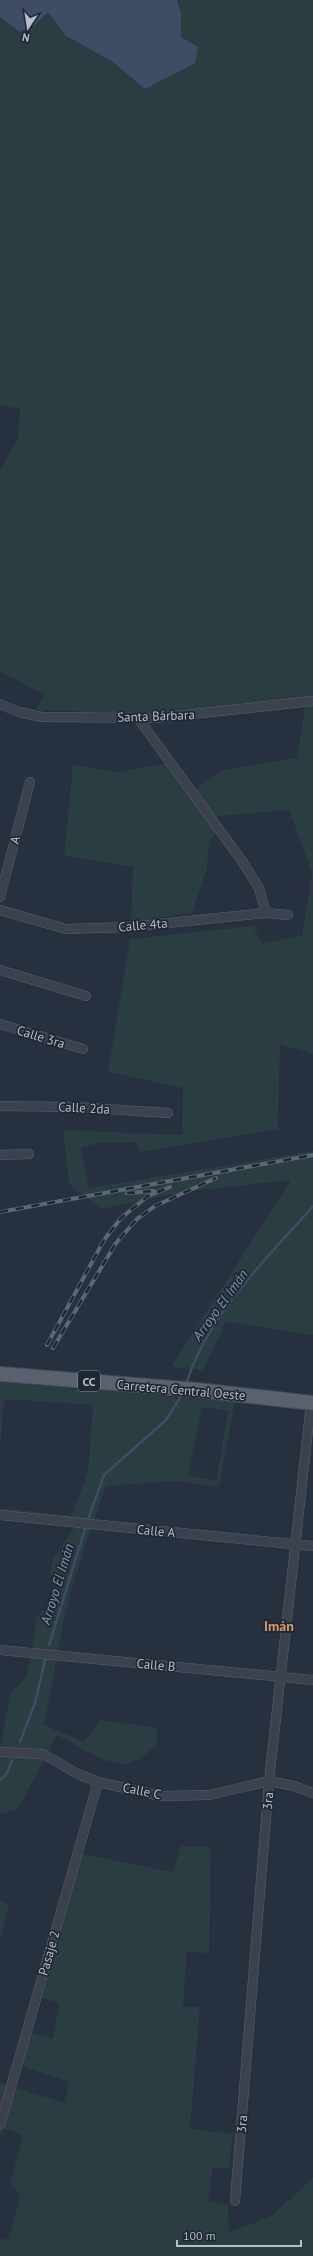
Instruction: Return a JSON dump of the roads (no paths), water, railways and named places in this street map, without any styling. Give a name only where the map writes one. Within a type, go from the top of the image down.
[{"type":"main road","name":"Carretera Central Oeste","points":[[0,1374],[197,1390],[312,1403]]},
{"type":"street","name":"Santa Bárbara","points":[[0,704],[19,712],[42,717],[156,718],[313,701]]},
{"type":"street","points":[[138,718],[242,860],[259,888],[266,913]]},
{"type":"street","name":"A","points":[[0,898],[30,782]]},
{"type":"street","name":"Calle 4ta","points":[[0,910],[66,929],[129,927],[266,913],[288,915]]},
{"type":"street","points":[[0,970],[86,996]]},
{"type":"street","name":"Calle 3ra","points":[[0,1024],[83,1049]]},
{"type":"street","name":"Calle 2da","points":[[0,1106],[75,1107],[168,1113]]},
{"type":"street","points":[[0,1155],[29,1154]]},
{"type":"street","points":[[0,1374],[0,1380]]},
{"type":"street","name":"3ra","points":[[235,2201],[269,1781],[312,1403]]},
{"type":"street","name":"Calle A","points":[[0,1515],[313,1546]]},
{"type":"street","name":"Calle B","points":[[0,1650],[313,1680]]},
{"type":"street","name":"Calle C","points":[[0,1752],[42,1754],[78,1774],[98,1782],[161,1796],[209,1795],[269,1781],[294,1786],[313,1793]]},
{"type":"street","name":"Pasaje 2","points":[[0,2125],[98,1782]]},
{"type":"water","points":[[0,0],[177,0],[181,13],[181,37],[198,47],[195,63],[145,89],[113,62],[66,36],[48,12],[34,26],[20,32],[0,17]]},
{"type":"waterway","name":"Arroyo El Imán","points":[[186,1385],[196,1359],[208,1335],[223,1311],[240,1289],[313,1206]]},
{"type":"waterway","name":"Arroyo El Imán","points":[[89,1517],[104,1475],[166,1420],[183,1393]]},
{"type":"waterway","name":"Arroyo El Imán","points":[[49,1645],[85,1529]]},
{"type":"waterway","name":"Arroyo El Imán","points":[[20,1742],[35,1703],[45,1660]]},
{"type":"waterway","name":"Arroyo El Imán","points":[[0,1780],[6,1775],[12,1761]]},
{"type":"railway","points":[[0,1212],[313,1155]]},
{"type":"railway","points":[[53,1348],[116,1243],[137,1219],[155,1206],[216,1178]]},
{"type":"railway","points":[[47,1345],[104,1240],[121,1218],[148,1196],[170,1187]]},
{"type":"railway","points":[[127,1193],[154,1191]]},
{"type":"district","name":"Imán","points":[[279,1626]]}]
